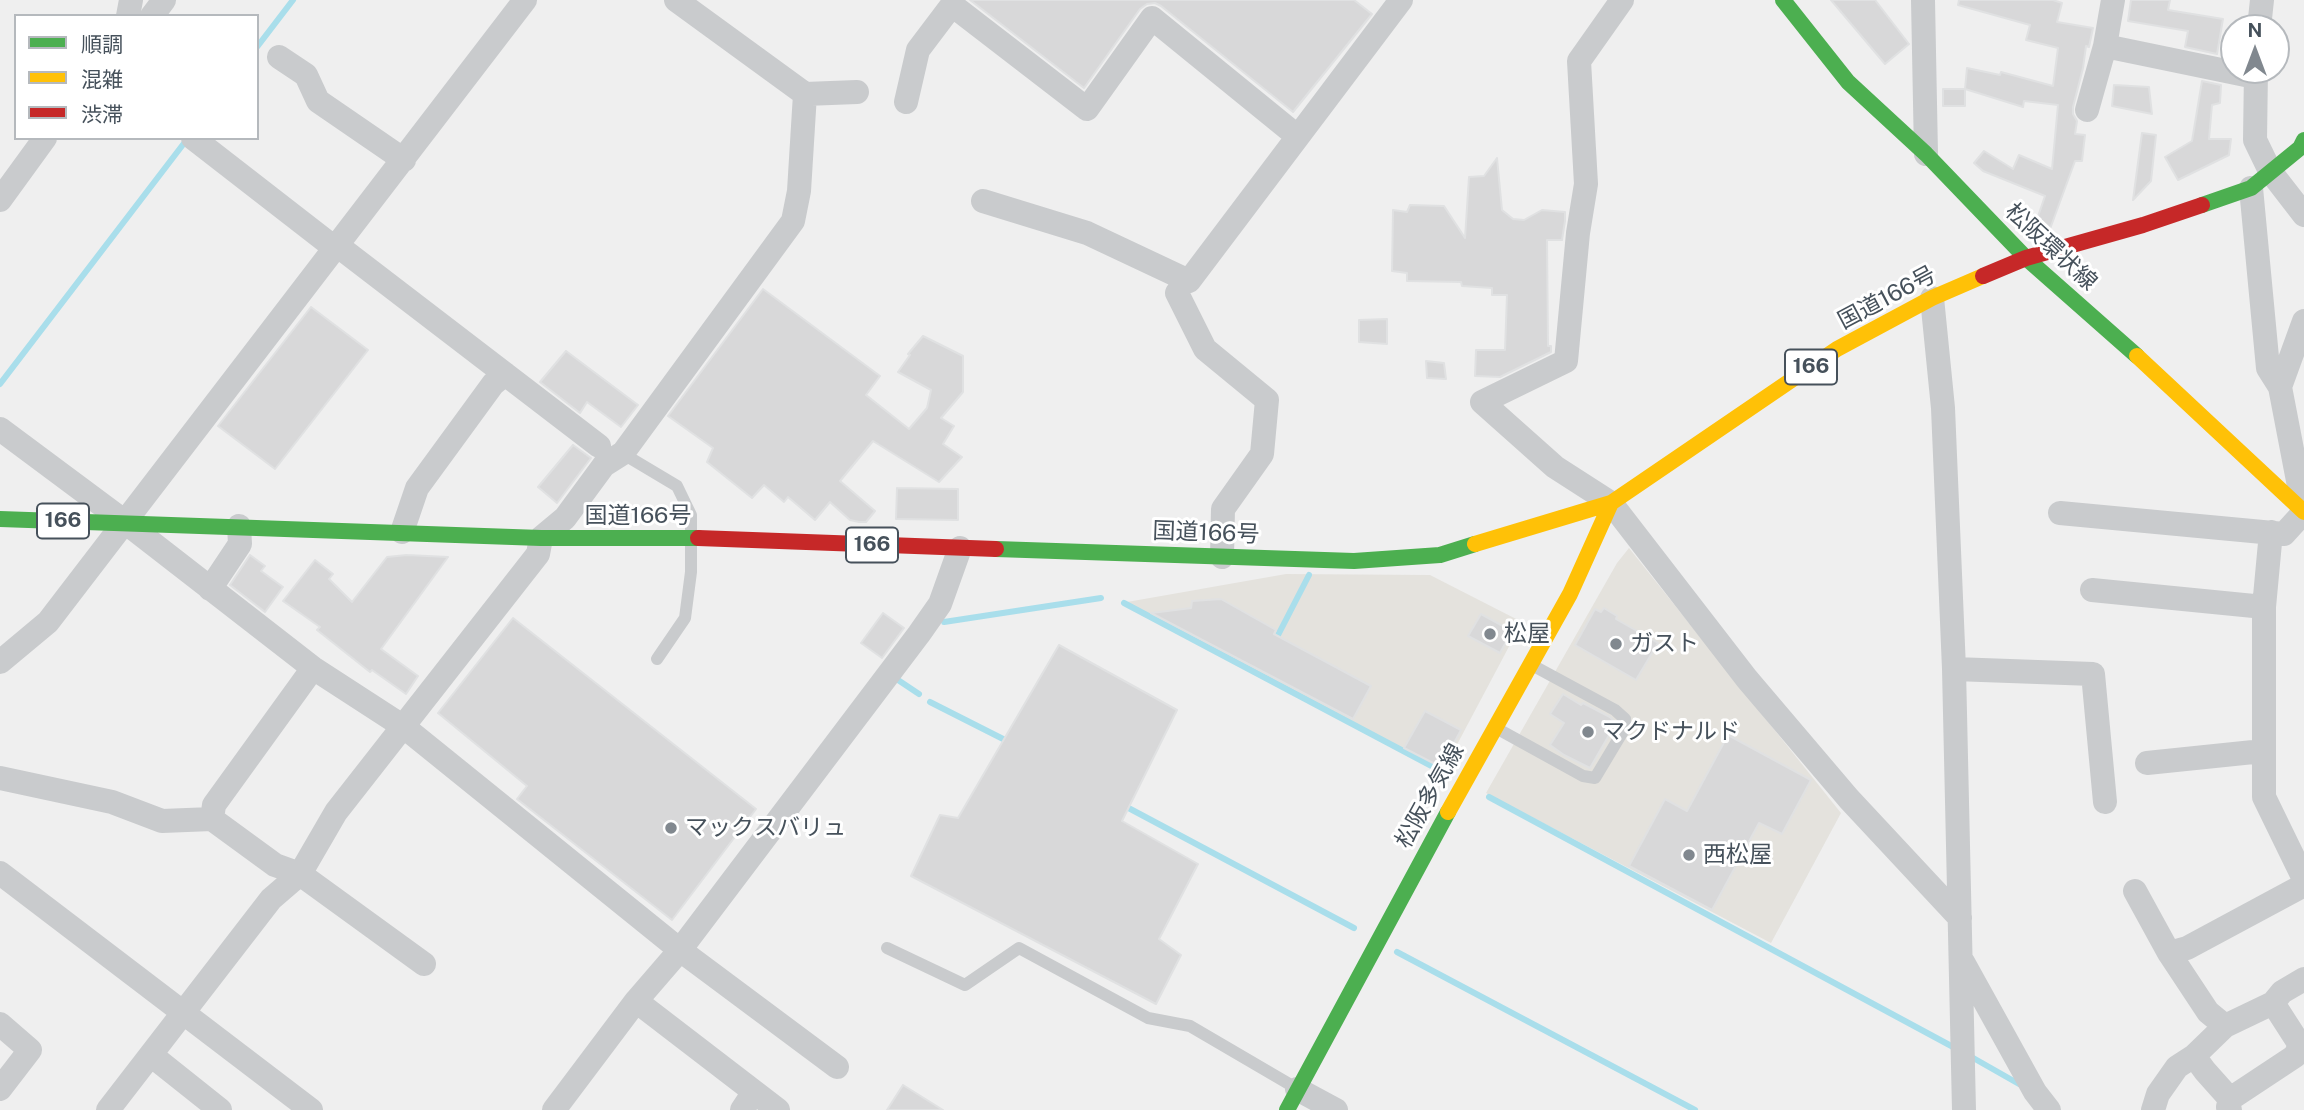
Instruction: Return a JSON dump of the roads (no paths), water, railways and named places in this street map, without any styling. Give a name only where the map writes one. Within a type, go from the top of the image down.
[{"type":"main road","name":"松阪環状線","points":[[1783,0],[1848,82],[1926,154],[2026,258],[2179,393],[2304,512]]},
{"type":"main road","name":"国道166号","points":[[0,519],[541,538],[690,538],[1354,561],[1440,555],[1611,503],[1837,349],[1932,298],[2026,258],[2143,225],[2251,188],[2300,148],[2304,140]]},
{"type":"main road","name":"松阪多気線","points":[[1292,1100],[1570,594],[1611,503]]},
{"type":"street","points":[[0,662],[48,622],[525,0]]},
{"type":"street","points":[[676,0],[805,94],[857,92]]},
{"type":"street","points":[[983,201],[1087,233],[1189,281],[1401,0]]},
{"type":"street","points":[[1622,0],[1579,61],[1586,184],[1578,233],[1566,361],[1482,402],[1555,467],[1611,503],[1755,689],[1849,799],[1960,918]]},
{"type":"street","points":[[1923,0],[1926,154]]},
{"type":"street","points":[[2087,110],[2105,46],[2113,0]]},
{"type":"street","points":[[906,102],[918,50],[953,5],[1087,109],[1152,18],[1297,136]]},
{"type":"street","points":[[2105,46],[2220,67]]},
{"type":"street","points":[[279,57],[306,75],[318,101],[404,160]]},
{"type":"street","points":[[2255,84],[2255,140],[2270,170],[2304,215]]},
{"type":"street","points":[[108,1110],[271,899],[300,874],[336,812],[538,554],[541,538],[565,517],[604,465],[611,449],[793,221],[799,191],[805,94]]},
{"type":"street","points":[[0,200],[44,140]]},
{"type":"street","points":[[195,140],[505,374],[611,449]]},
{"type":"street","points":[[2060,513],[2284,534],[2304,512],[2294,410],[2268,368],[2251,188]]},
{"type":"street","points":[[1177,293],[1205,349],[1267,400],[1262,454],[1223,509],[1222,557]]},
{"type":"street","points":[[1932,298],[1943,408],[1954,669],[1964,1110]]},
{"type":"street","points":[[2280,387],[2304,321]]},
{"type":"street","points":[[402,533],[417,488],[493,384],[505,374]]},
{"type":"street","points":[[0,429],[313,668],[404,727],[680,950],[837,1067]]},
{"type":"street","points":[[210,589],[240,544],[239,526]]},
{"type":"street","points":[[2271,532],[2264,607],[2264,797],[2304,879]]},
{"type":"street","points":[[563,1107],[636,1001],[680,950],[919,634],[940,604],[960,548]]},
{"type":"street","points":[[2092,590],[2264,607]]},
{"type":"street","points":[[212,819],[214,804],[313,668]]},
{"type":"street","points":[[1954,669],[2093,674],[2105,802]]},
{"type":"street","points":[[2147,763],[2263,751]]},
{"type":"street","points":[[0,778],[112,803],[162,821],[212,819],[275,865],[300,874],[424,964]]},
{"type":"street","points":[[0,873],[311,1110]]},
{"type":"street","points":[[2169,953],[2187,948],[2304,885]]},
{"type":"street","points":[[2135,891],[2169,953],[2208,1012],[2225,1026]]},
{"type":"street","points":[[1961,958],[2035,1092],[2049,1110]]},
{"type":"street","points":[[2153,1110],[2158,1094],[2177,1067],[2194,1056],[2225,1026],[2273,1003],[2282,992],[2304,979]]},
{"type":"street","points":[[636,1001],[748,1101],[778,1110]]},
{"type":"street","points":[[2194,1056],[2230,1105],[2295,1056],[2302,1047],[2273,1003]]},
{"type":"street","points":[[0,1024],[30,1050],[0,1089]]},
{"type":"street","points":[[151,1055],[220,1110]]},
{"type":"street","points":[[1292,1100],[1336,1110]]},
{"type":"lane","points":[[611,449],[677,486],[691,515],[691,572],[685,618],[657,659]]},
{"type":"lane","points":[[1495,727],[1583,776],[1595,778],[1625,728],[1625,719],[1615,710],[1530,664]]},
{"type":"lane","points":[[887,948],[965,985],[1019,948],[1148,1018],[1190,1026],[1292,1100]]},
{"type":"waterway","points":[[259,44],[293,0]]},
{"type":"waterway","points":[[0,384],[186,140]]},
{"type":"waterway","points":[[1275,641],[1309,575]]},
{"type":"waterway","points":[[944,622],[1101,598]]},
{"type":"waterway","points":[[1124,603],[1441,771]]},
{"type":"waterway","points":[[895,678],[919,694]]},
{"type":"waterway","points":[[930,702],[1011,743]]},
{"type":"waterway","points":[[1489,797],[1955,1048]]},
{"type":"waterway","points":[[1121,804],[1354,928]]},
{"type":"waterway","points":[[1397,952],[1695,1110]]},
{"type":"waterway","points":[[1968,1055],[2019,1084]]},
{"type":"place","name":"松屋","points":[[1490,634]]},
{"type":"place","name":"ガスト","points":[[1616,644]]},
{"type":"place","name":"マクドナルド","points":[[1588,732]]},
{"type":"place","name":"マックスバリュ","points":[[671,828]]},
{"type":"place","name":"西松屋","points":[[1689,855]]}]
